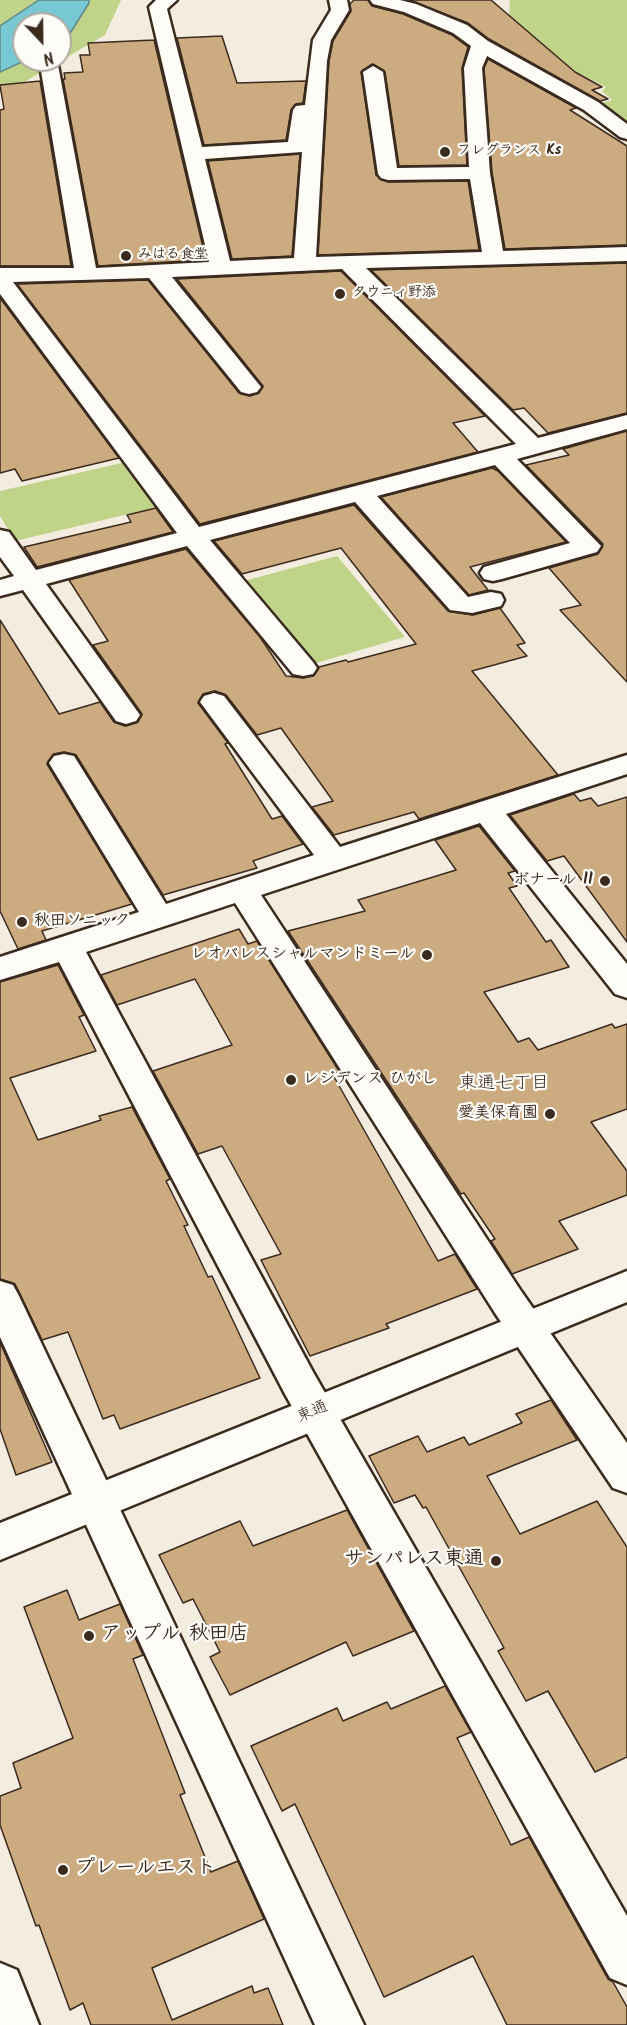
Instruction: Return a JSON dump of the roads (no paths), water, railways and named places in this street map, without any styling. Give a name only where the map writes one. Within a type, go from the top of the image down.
[{"type":"street","points":[[168,0],[158,7],[221,268]]},
{"type":"street","points":[[305,264],[318,62],[322,40],[340,10],[338,0]]},
{"type":"street","points":[[379,0],[433,16],[460,29],[481,45],[591,106],[627,133]]},
{"type":"street","points":[[481,45],[473,68],[480,173],[487,231],[494,258]]},
{"type":"street","points":[[50,72],[86,275]]},
{"type":"street","points":[[373,72],[388,174],[480,173]]},
{"type":"street","points":[[195,154],[297,147],[308,77]]},
{"type":"street","points":[[0,275],[86,275],[348,261],[627,255]]},
{"type":"street","points":[[348,261],[532,446]]},
{"type":"street","points":[[155,271],[249,387]]},
{"type":"street","points":[[0,282],[10,291],[193,537],[303,668]]},
{"type":"street","points":[[0,588],[532,446],[625,426]]},
{"type":"street","points":[[493,573],[588,546],[499,455]]},
{"type":"street","points":[[360,492],[460,604],[472,605],[490,600]]},
{"type":"street","points":[[0,538],[126,715]]},
{"type":"street","points":[[214,702],[334,860]]},
{"type":"street","points":[[63,763],[158,917]]},
{"type":"street","points":[[0,969],[627,764]]},
{"type":"street","points":[[486,810],[627,986]]},
{"type":"street","points":[[242,890],[525,1327],[627,1476]]},
{"type":"street","points":[[67,947],[315,1412],[627,1961]]},
{"type":"street","name":"東通","points":[[0,1542],[96,1505],[315,1412],[627,1286]]},
{"type":"street","points":[[0,1296],[340,2025]]},
{"type":"street","points":[[0,1987],[15,2025]]},
{"type":"water","points":[[39,0],[89,0],[72,30],[72,12],[21,12]]},
{"type":"water","points":[[12,18],[12,66],[0,72],[0,26]]},
{"type":"place","name":"フレグランス Ks","points":[[445,152]]},
{"type":"place","name":"みはる食堂","points":[[126,256]]},
{"type":"place","name":"タウニィ野添","points":[[340,294]]},
{"type":"place","name":"ボナール II","points":[[605,881]]},
{"type":"place","name":"秋田ソニック","points":[[22,922]]},
{"type":"place","name":"レオパレスシャルマンドミール","points":[[427,955]]},
{"type":"place","name":"レジデンス ひがし","points":[[291,1080]]},
{"type":"place","name":"愛美保育園","points":[[550,1114]]},
{"type":"place","name":"サンパレス東通","points":[[496,1561]]},
{"type":"place","name":"アップル 秋田店","points":[[89,1636]]},
{"type":"place","name":"プレールエスト","points":[[63,1870]]},
{"type":"district","name":"東通七丁目","points":[[504,1085]]}]
